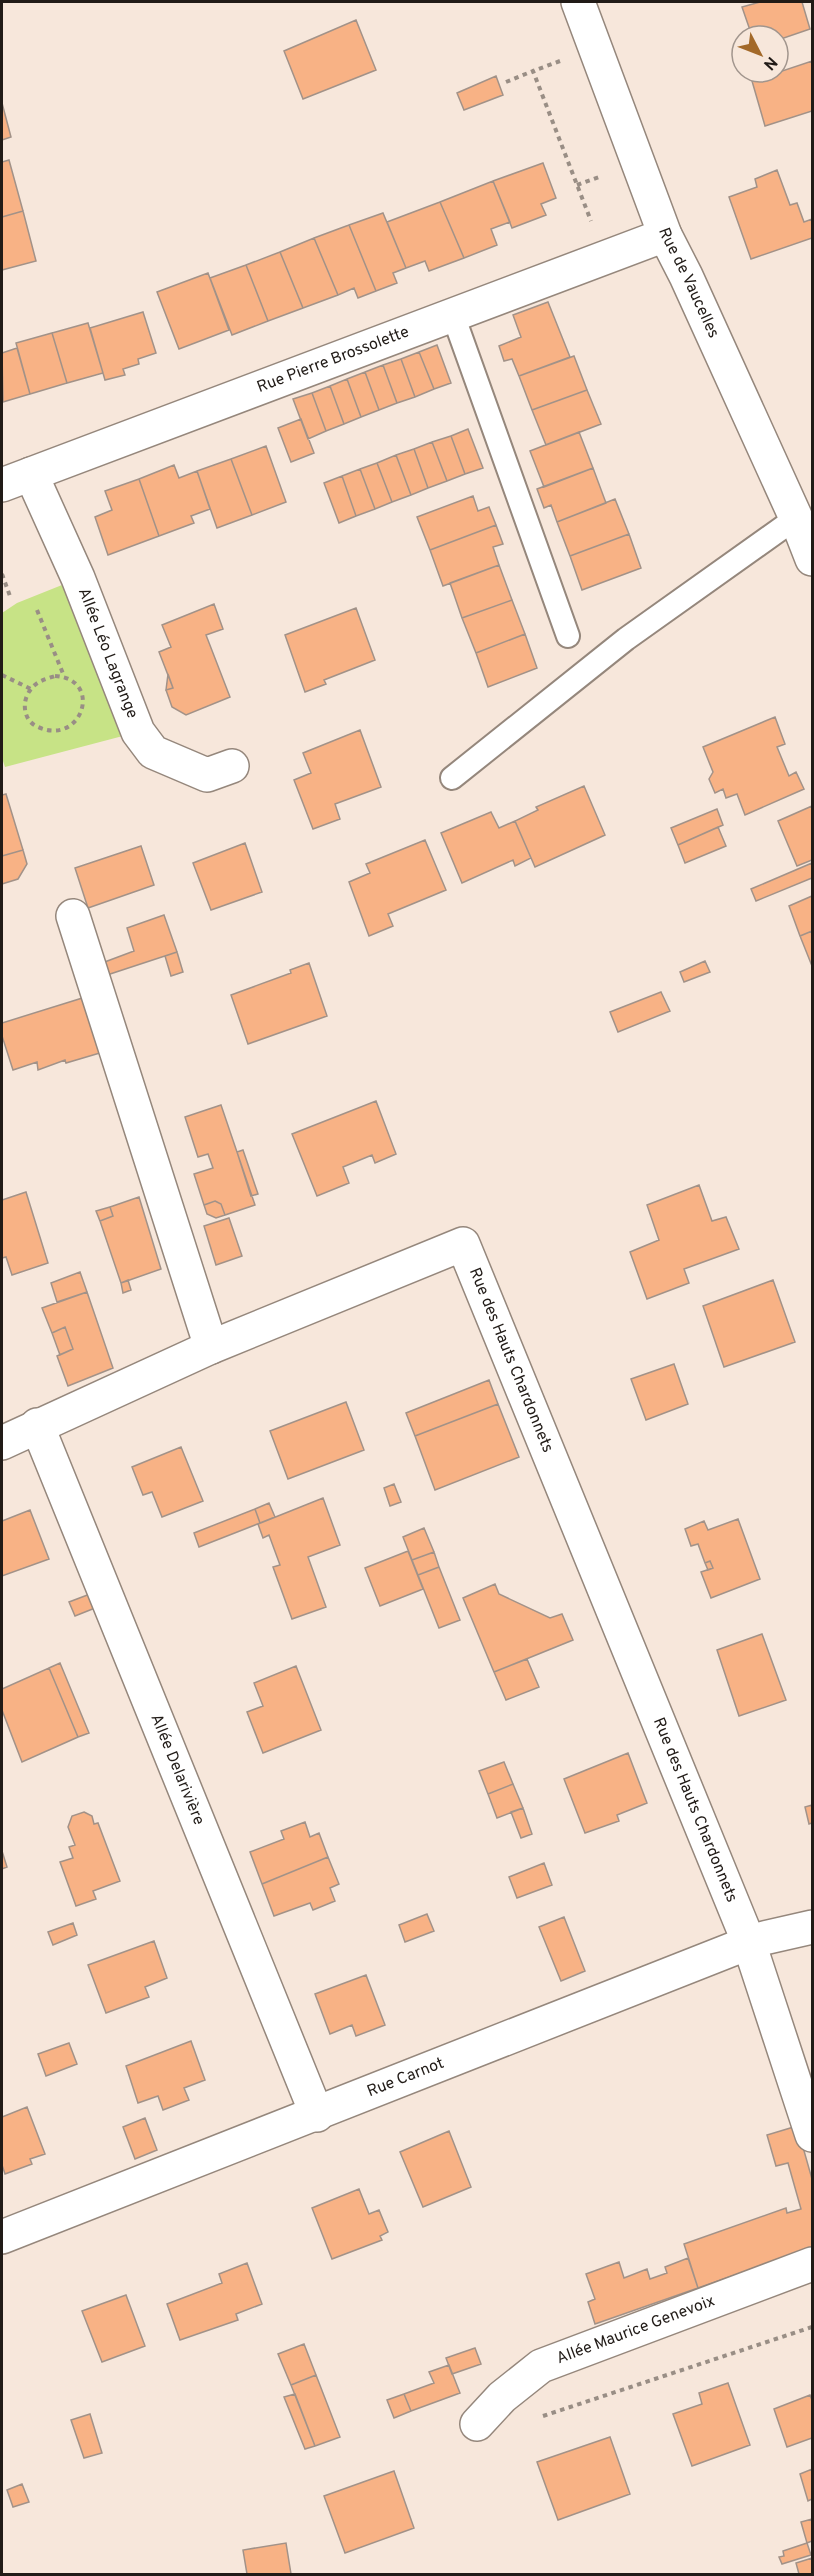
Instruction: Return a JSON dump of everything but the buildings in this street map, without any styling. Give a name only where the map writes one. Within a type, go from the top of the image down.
[{"type":"street","name":"Rue de Vaucelles","points":[[578,2],[665,235],[686,276],[813,559]]},
{"type":"street","name":"Rue Pierre Brossolette","points":[[16,479],[665,235]]},
{"type":"street","name":"Allée Léo Lagrange","points":[[16,479],[78,578],[138,732],[153,752],[207,775],[232,766]]},
{"type":"street","points":[[73,916],[211,1347]]},
{"type":"street","name":"Rue des Hauts Chardonnets","points":[[2,1440],[211,1347],[463,1244],[749,1943],[813,2135]]},
{"type":"street","name":"Allée Delarivière","points":[[37,1425],[316,2115]]},
{"type":"street","name":"Rue Carnot","points":[[2,2238],[749,1943],[813,1927]]},
{"type":"street","name":"Allée Maurice Genevoix","points":[[477,2424],[502,2397],[541,2366],[813,2264]]},
{"type":"lane","points":[[453,315],[568,636]]},
{"type":"lane","points":[[453,778],[626,639],[796,518]]},
{"type":"path","points":[[506,82],[595,49]]},
{"type":"path","points":[[532,71],[606,258]]},
{"type":"path","points":[[2,574],[11,599]]},
{"type":"path","points":[[37,610],[64,676],[81,690],[84,704],[72,726],[57,731],[45,730],[31,724],[26,716],[25,701],[31,689],[41,680],[64,676]]},
{"type":"path","points":[[2,675],[31,689]]},
{"type":"path","points":[[536,2419],[813,2327]]},
{"type":"green space","points":[[67,583],[138,732],[5,767],[2,758],[2,613],[17,603]]}]
